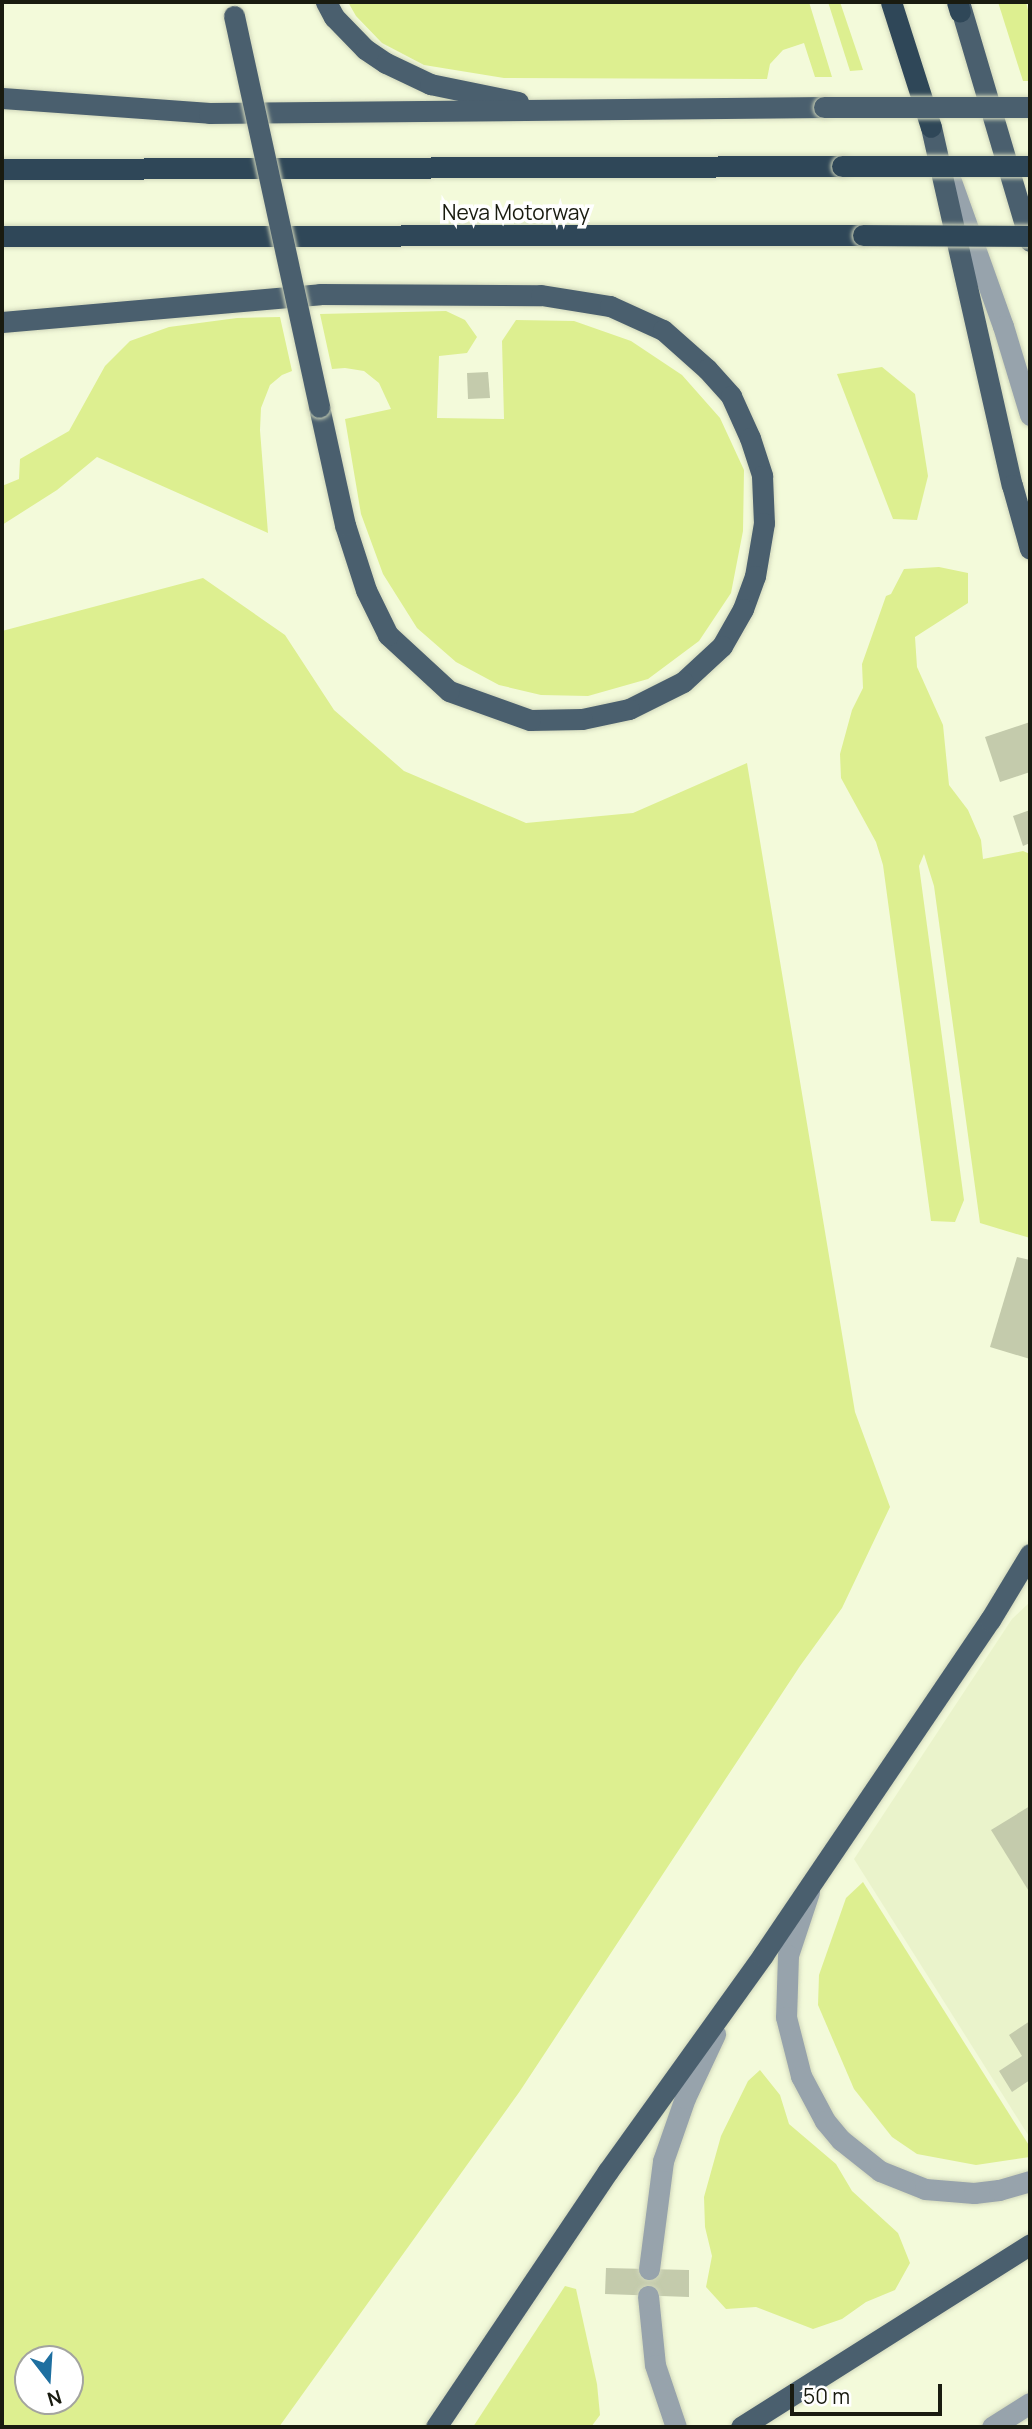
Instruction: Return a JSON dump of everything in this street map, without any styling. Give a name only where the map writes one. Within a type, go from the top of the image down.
[{"type":"highway","points":[[891,2],[931,127]]},
{"type":"highway","name":"Neva Motorway","points":[[2,169],[1030,166]]},
{"type":"highway","name":"Neva Motorway","points":[[2,236],[863,235],[1030,239]]},
{"type":"main road","points":[[326,2],[334,17],[365,49],[386,63],[430,84],[568,110]]},
{"type":"main road","points":[[958,5],[1030,239]]},
{"type":"main road","points":[[2,323],[234,299],[320,294],[541,295],[610,306],[663,330],[707,369],[731,396],[750,438],[762,476],[764,523],[755,576],[743,609],[722,646],[683,682],[629,709],[582,719],[530,719],[449,691],[388,635],[366,590],[345,525],[319,407],[232,9]]},
{"type":"main road","points":[[2,98],[208,113],[1030,107]]},
{"type":"main road","points":[[931,127],[1012,485],[1030,549]]},
{"type":"main road","points":[[436,2427],[608,2171],[813,1880],[989,1620],[1030,1554]]},
{"type":"main road","points":[[741,2427],[1030,2244]]},
{"type":"street","points":[[931,127],[1003,326],[1030,415]]},
{"type":"street","points":[[813,1880],[788,1955],[786,2017],[801,2076],[825,2121],[841,2140],[880,2171],[925,2189],[974,2193],[999,2190],[1030,2181]]},
{"type":"street","points":[[649,2269],[658,2189],[666,2152],[701,2059],[740,1985]]},
{"type":"street","points":[[648,2296],[655,2365],[676,2427]]},
{"type":"street","points":[[992,2427],[1030,2403]]},
{"type":"shaded area","points":[[1030,1602],[1030,2138],[854,1859],[1012,1619]]},
{"type":"green space","points":[[348,2],[809,2],[832,77],[815,77],[804,43],[783,50],[770,64],[767,79],[504,78],[424,65],[382,43],[356,16]]},
{"type":"green space","points":[[828,2],[840,2],[863,70],[850,71]]},
{"type":"green space","points":[[998,2],[1026,2],[1030,18],[1030,81],[1023,81]]},
{"type":"green space","points":[[446,311],[465,320],[477,337],[467,353],[439,356],[437,418],[504,419],[502,341],[516,320],[574,321],[631,341],[682,375],[720,418],[744,470],[743,531],[731,593],[699,641],[648,679],[588,696],[541,695],[499,685],[456,662],[417,628],[383,574],[361,514],[345,419],[391,409],[379,383],[364,371],[332,369],[320,314]]},
{"type":"green space","points":[[280,317],[292,371],[270,385],[261,408],[260,430],[268,533],[97,457],[57,490],[2,525],[2,486],[19,479],[20,459],[69,431],[105,366],[130,341],[169,327],[237,318]]},
{"type":"green space","points":[[882,367],[915,394],[928,476],[917,520],[893,519],[837,374]]},
{"type":"green space","points":[[939,567],[968,573],[968,603],[915,637],[917,667],[943,725],[949,785],[968,810],[981,840],[983,859],[1023,851],[1030,854],[1030,1238],[980,1223],[934,886],[924,854],[919,866],[964,1200],[955,1222],[931,1221],[883,865],[876,842],[841,778],[840,754],[852,710],[863,688],[862,664],[886,596],[891,594],[904,569]]},
{"type":"green space","points":[[203,578],[285,635],[334,710],[404,771],[526,823],[633,813],[747,763],[855,1412],[890,1507],[842,1608],[800,1666],[520,2091],[279,2427],[2,2427],[2,631]]},
{"type":"green space","points":[[863,1882],[1030,2147],[1030,2157],[976,2165],[917,2154],[892,2137],[854,2089],[818,2005],[819,1975],[846,1898]]},
{"type":"green space","points":[[760,2070],[780,2095],[789,2124],[836,2164],[852,2191],[898,2233],[910,2263],[895,2290],[866,2302],[842,2319],[813,2329],[756,2307],[726,2309],[706,2287],[712,2256],[705,2227],[704,2197],[721,2136],[748,2081]]},
{"type":"green space","points":[[565,2286],[576,2289],[597,2384],[600,2415],[591,2427],[473,2427]]},
{"type":"building","points":[[488,372],[490,398],[468,399],[467,373]]},
{"type":"building","points":[[1030,722],[1030,772],[1000,782],[985,737]]},
{"type":"building","points":[[1030,810],[1030,843],[1023,846],[1013,816]]},
{"type":"building","points":[[1017,1257],[1030,1260],[1030,1359],[990,1347]]},
{"type":"building","points":[[1030,1806],[1030,1893],[991,1830]]},
{"type":"building","points":[[1030,2021],[1030,2080],[1012,2092],[999,2071],[1022,2056],[1009,2035]]},
{"type":"building","points":[[606,2268],[689,2270],[689,2297],[605,2294]]}]
